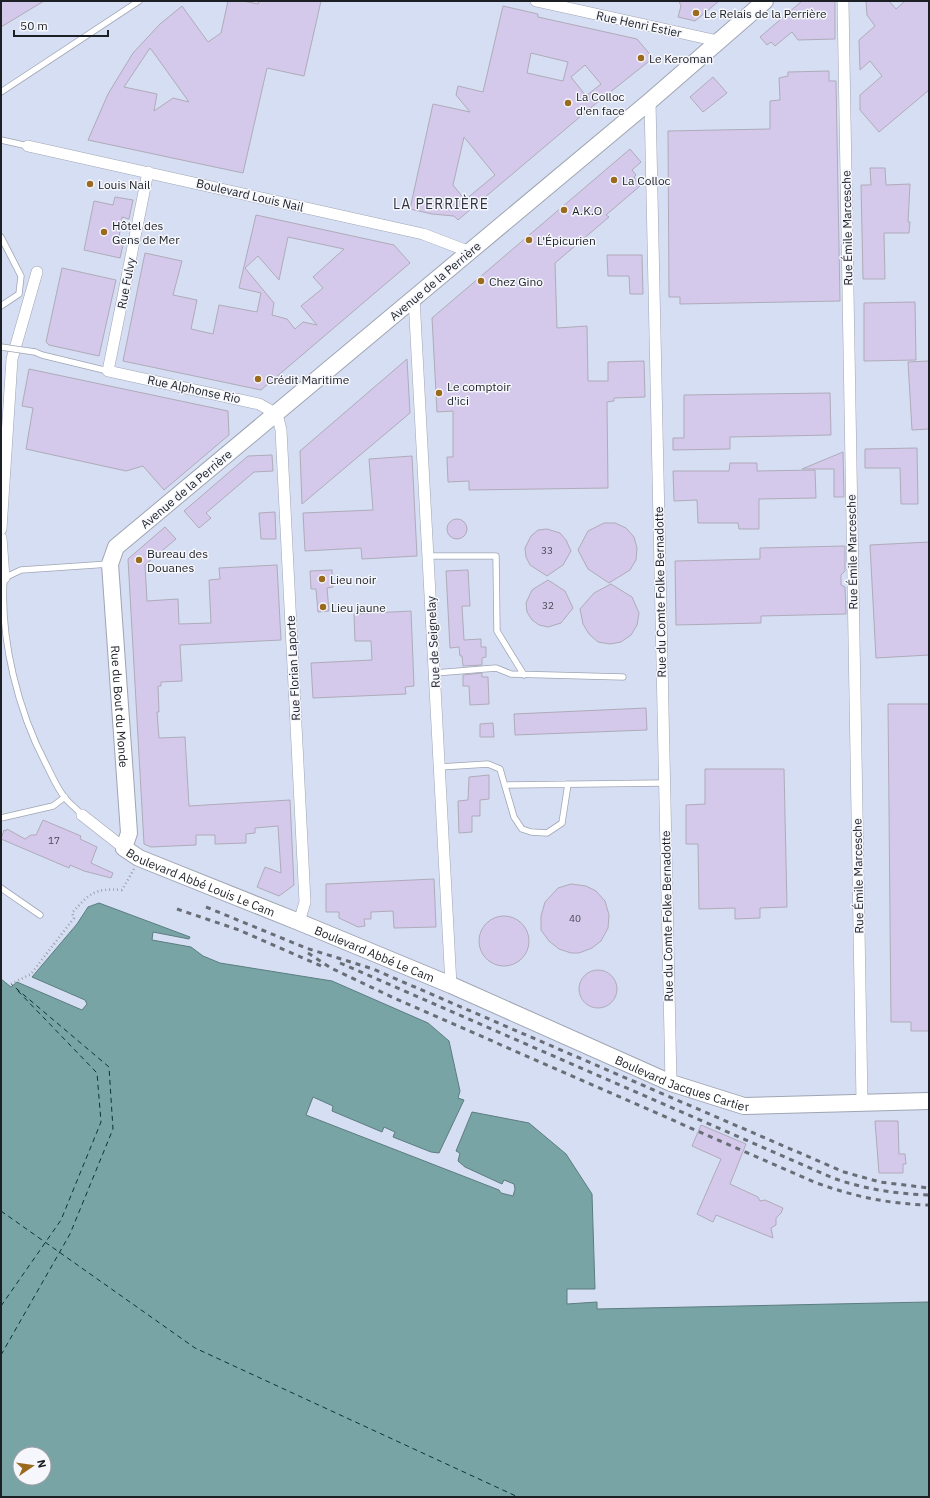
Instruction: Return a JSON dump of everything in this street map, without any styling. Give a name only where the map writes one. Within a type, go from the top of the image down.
[{"type":"street","name":"Rue Henri Estier","points":[[536,1],[718,41]]},
{"type":"street","name":"Avenue de la Perrière","points":[[103,564],[116,547],[470,252],[765,1]]},
{"type":"street","name":"Rue Émile Marcesche","points":[[843,1],[862,1102]]},
{"type":"street","name":"Rue du Comte Folke Bernadotte","points":[[650,100],[671,1083]]},
{"type":"street","name":"Boulevard Louis Nail","points":[[28,146],[423,234],[470,252]]},
{"type":"street","name":"Rue Fulvy","points":[[108,371],[148,172]]},
{"type":"street","points":[[1,529],[12,359],[37,272]]},
{"type":"street","name":"Rue de Seignelay","points":[[414,298],[451,985]]},
{"type":"street","name":"Rue Alphonse Rio","points":[[108,371],[260,404],[277,414]]},
{"type":"street","name":"Rue Florian Laporte","points":[[277,414],[281,430],[305,902],[299,922]]},
{"type":"street","name":"Boulevard Abbé Louis Le Cam","points":[[1,538],[2,578]]},
{"type":"street","name":"Rue du Bout du Monde","points":[[103,564],[129,833],[124,848]]},
{"type":"street","name":"Boulevard Abbé Louis Le Cam","points":[[82,815],[139,858],[299,922]]},
{"type":"street","name":"Boulevard Abbé Le Cam","points":[[299,922],[451,985]]},
{"type":"street","name":"Boulevard Jacques Cartier","points":[[451,985],[671,1083],[744,1106],[929,1101]]},
{"type":"lane","points":[[1,92],[139,1]]},
{"type":"lane","points":[[1,140],[28,146]]},
{"type":"lane","points":[[1,237],[21,276],[19,294],[1,306]]},
{"type":"lane","points":[[1,347],[35,352],[108,371]]},
{"type":"lane","points":[[429,556],[496,556],[497,631],[524,675]]},
{"type":"lane","points":[[2,578],[21,570],[103,564]]},
{"type":"lane","name":"Boulevard Abbé Louis Le Cam","points":[[2,578],[1,597],[6,639],[18,698],[38,750],[65,797],[82,815]]},
{"type":"lane","points":[[435,673],[496,668],[511,674],[623,678]]},
{"type":"lane","points":[[440,767],[488,764],[500,769],[514,817],[522,829],[531,832],[547,833],[562,823],[568,784]]},
{"type":"lane","points":[[505,785],[664,783]]},
{"type":"lane","points":[[1,818],[53,806],[65,797]]},
{"type":"lane","points":[[1,888],[40,914]]},
{"type":"path","points":[[11,984],[31,974],[74,918],[72,913],[89,895],[105,888],[122,890],[139,858]]},
{"type":"shaded area","points":[[1,1],[929,1],[929,1302],[597,1309],[597,1302],[567,1304],[567,1289],[595,1288],[592,1194],[472,1112],[456,1151],[503,1183],[504,1180],[514,1184],[515,1189],[513,1196],[501,1193],[306,1115],[332,981],[220,963],[203,956],[191,947],[152,940],[153,932],[189,939],[190,937],[87,907],[77,924],[32,977],[85,1000],[87,1004],[84,1009],[82,1010],[11,987],[1,979]],"holes":[[[313,1097],[458,1098],[464,1100],[439,1153],[431,1152],[393,1137],[395,1132],[384,1127],[382,1132],[332,1110],[334,1106]]]},
{"type":"shaded area","points":[[99,903],[190,937],[189,939],[153,932],[152,940],[191,947],[203,956],[220,963],[332,981],[428,1023],[449,1041],[460,1091],[458,1098],[464,1100],[439,1153],[431,1152],[393,1137],[395,1132],[384,1127],[382,1132],[332,1111],[333,1106],[313,1097],[306,1115],[499,1190],[501,1193],[513,1196],[515,1189],[514,1184],[504,1180],[502,1184],[465,1167],[458,1161],[460,1153],[456,1151],[472,1112],[529,1123],[566,1154],[592,1194],[595,1289],[567,1289],[567,1304],[597,1302],[597,1309],[929,1302],[929,1497],[1,1497],[1,979],[11,987],[17,982],[82,1010],[87,1004],[85,1000],[32,977],[77,924],[88,907]]},
{"type":"building","points":[[1,1],[44,1],[1,27]]},
{"type":"building","points":[[228,1],[243,1],[258,4],[259,1],[321,1],[304,76],[267,68],[243,173],[88,140],[108,94],[133,53],[160,24],[182,6],[208,42],[221,33]],"holes":[[[150,48],[189,102],[173,98],[154,111],[157,94],[124,87]]]},
{"type":"building","points":[[679,1],[719,1],[695,21],[678,17],[681,6]]},
{"type":"building","points":[[802,1],[835,1],[835,39],[798,40],[792,32],[775,46],[771,42],[767,45],[760,37]]},
{"type":"building","points":[[866,1],[889,1],[896,9],[905,1],[929,1],[929,90],[879,132],[860,110],[860,95],[882,76],[870,61],[860,70],[859,40],[875,26],[867,15]]},
{"type":"building","points":[[503,6],[538,14],[538,17],[637,39],[653,58],[594,105],[458,220],[454,216],[432,214],[410,209],[433,104],[470,112],[456,95],[458,86],[483,92]],"holes":[[[531,53],[568,62],[563,81],[527,73]],[[585,65],[601,84],[586,96],[571,77]],[[464,137],[495,175],[465,200],[453,185]]]},
{"type":"building","points":[[829,71],[829,81],[836,81],[840,301],[680,304],[680,297],[669,297],[668,131],[770,129],[770,101],[780,100],[779,78],[788,76],[788,72]]},
{"type":"building","points":[[713,77],[727,93],[703,112],[690,97]]},
{"type":"building","points":[[630,149],[641,162],[632,170],[636,175],[634,177],[640,186],[606,215],[609,217],[555,263],[557,328],[587,326],[588,381],[608,381],[608,362],[644,361],[645,397],[614,398],[614,401],[607,402],[608,488],[469,490],[469,481],[448,482],[447,457],[453,457],[453,411],[437,412],[432,318]]},
{"type":"building","points":[[870,168],[885,168],[886,185],[910,184],[908,222],[910,222],[909,233],[884,233],[885,279],[863,279],[861,185],[871,185]]},
{"type":"building","name":"Hôtel des Gens de Mer","points":[[115,197],[133,200],[129,219],[122,217],[118,244],[123,245],[120,258],[84,250],[94,201],[113,205]]},
{"type":"building","points":[[256,215],[394,245],[410,263],[261,390],[123,361],[145,253],[182,261],[173,295],[197,300],[191,329],[213,334],[219,305],[257,312],[261,293],[239,288]],"holes":[[[288,237],[344,249],[313,277],[323,288],[301,306],[317,325],[303,322],[295,329],[287,319],[272,315],[274,303],[245,268],[258,256],[279,280]]]},
{"type":"building","points":[[607,255],[642,255],[643,294],[630,294],[629,276],[608,276]]},
{"type":"building","points":[[62,268],[116,280],[99,356],[49,345],[46,342]]},
{"type":"building","points":[[915,302],[916,360],[864,361],[864,303]]},
{"type":"building","points":[[407,359],[410,413],[302,504],[300,451]]},
{"type":"building","points":[[929,361],[929,429],[912,430],[908,362]]},
{"type":"building","points":[[29,369],[228,411],[229,435],[164,490],[143,466],[126,471],[26,449],[33,408],[22,406]]},
{"type":"building","points":[[830,393],[831,435],[730,437],[730,449],[673,450],[673,438],[684,438],[684,395]]},
{"type":"building","points":[[917,448],[918,504],[901,504],[900,468],[865,468],[865,449]]},
{"type":"building","points":[[843,452],[844,497],[834,497],[834,469],[802,469]]},
{"type":"building","points":[[272,455],[273,471],[254,472],[206,513],[211,518],[199,528],[184,511],[248,456]]},
{"type":"building","points":[[412,456],[417,556],[362,559],[361,548],[305,551],[303,513],[373,510],[369,459]]},
{"type":"building","points":[[730,463],[757,463],[757,471],[815,470],[816,498],[759,499],[759,529],[739,529],[738,523],[698,523],[697,500],[674,501],[673,471],[729,471]]},
{"type":"building","points":[[275,512],[276,539],[261,539],[259,513]]},
{"type":"building","points":[[453,519],[461,519],[467,525],[467,533],[461,539],[453,539],[447,533],[447,525]]},
{"type":"building","points":[[604,523],[615,523],[626,528],[634,537],[637,548],[636,560],[630,570],[609,583],[588,569],[578,550],[588,531]]},
{"type":"building","points":[[165,527],[176,539],[145,565],[147,601],[178,599],[179,624],[211,623],[209,580],[220,579],[219,568],[277,565],[281,640],[180,645],[182,681],[161,682],[161,686],[158,686],[159,712],[157,712],[159,738],[185,737],[189,806],[290,800],[294,885],[279,896],[257,887],[265,867],[281,873],[278,826],[255,828],[255,833],[246,834],[246,843],[215,844],[215,835],[196,835],[196,845],[151,847],[144,844],[128,559]]},
{"type":"building","points":[[547,529],[560,533],[566,540],[571,551],[563,565],[547,576],[530,565],[526,557],[525,548],[531,536],[538,530]]},
{"type":"building","points":[[929,542],[929,655],[876,658],[870,545]]},
{"type":"building","points":[[845,546],[845,571],[841,575],[841,585],[845,587],[846,614],[761,616],[761,623],[676,625],[675,561],[760,559],[760,548]]},
{"type":"building","points":[[332,570],[333,587],[327,588],[329,611],[318,612],[316,589],[311,589],[310,571]]},
{"type":"building","points":[[468,570],[470,606],[462,606],[464,640],[481,639],[481,647],[486,647],[486,657],[482,658],[482,665],[463,666],[459,647],[450,648],[446,571]]},
{"type":"building","points":[[548,580],[565,591],[573,608],[561,623],[548,627],[539,625],[532,620],[527,612],[526,603],[532,590]]},
{"type":"building","points":[[611,584],[632,597],[639,613],[637,625],[631,635],[621,642],[610,644],[598,642],[589,634],[583,624],[580,609],[594,593]]},
{"type":"building","points":[[411,611],[414,686],[405,687],[406,694],[313,698],[311,663],[372,660],[371,641],[355,641],[354,614]]},
{"type":"building","points":[[482,673],[482,677],[488,677],[489,704],[470,705],[469,686],[463,686],[463,675]]},
{"type":"building","points":[[888,704],[929,704],[929,1031],[911,1031],[911,1022],[891,1022]]},
{"type":"building","points":[[646,708],[647,730],[515,735],[514,714]]},
{"type":"building","points":[[493,723],[494,737],[480,737],[480,724]]},
{"type":"building","points":[[705,769],[784,769],[787,907],[760,908],[760,918],[735,919],[735,908],[699,909],[698,844],[686,844],[686,805],[705,804]]},
{"type":"building","points":[[489,775],[489,799],[480,800],[480,816],[472,816],[472,832],[459,833],[458,801],[468,800],[469,777]]},
{"type":"building","points":[[43,820],[81,836],[80,839],[97,847],[91,863],[113,873],[111,878],[84,871],[70,865],[69,868],[1,839],[4,830],[6,831],[7,829],[25,839],[31,835],[36,835]]},
{"type":"building","points":[[434,879],[436,927],[394,928],[393,911],[371,912],[371,919],[364,919],[365,926],[358,927],[339,918],[339,912],[326,912],[326,884]]},
{"type":"building","points":[[571,884],[586,886],[596,891],[605,901],[609,915],[608,928],[601,941],[592,948],[579,953],[571,953],[559,949],[549,941],[541,930],[541,916],[545,902],[558,888]]},
{"type":"building","points":[[499,916],[509,916],[522,923],[529,936],[529,946],[522,959],[509,966],[499,966],[490,962],[483,955],[479,946],[479,936],[483,927],[490,920]]},
{"type":"building","points":[[594,970],[602,970],[612,975],[616,982],[616,996],[612,1003],[602,1008],[594,1008],[584,1003],[582,1000],[579,993],[579,985],[584,975],[587,973]]},
{"type":"building","points":[[875,1121],[898,1121],[899,1154],[905,1154],[906,1164],[903,1164],[903,1173],[879,1173]]},
{"type":"building","points":[[701,1125],[746,1144],[730,1184],[758,1197],[760,1201],[765,1200],[783,1208],[781,1213],[776,1218],[776,1225],[771,1228],[773,1238],[716,1215],[713,1222],[697,1214],[721,1159],[692,1146]]},
{"type":"ferry route","points":[[1,1355],[70,1234],[113,1129],[109,1067],[11,984]]},
{"type":"ferry route","points":[[1,1306],[61,1220],[101,1122],[97,1073],[16,989]]},
{"type":"ferry route","points":[[1,1211],[195,1348],[518,1497]]},
{"type":"railway","points":[[206,907],[306,948],[373,969],[844,1172],[880,1182],[929,1188]]},
{"type":"railway","points":[[177,909],[239,930],[321,966]]},
{"type":"railway","points":[[308,953],[331,968],[394,998],[814,1182],[870,1198],[899,1203],[929,1205]]},
{"type":"railway","points":[[340,963],[833,1178],[880,1190],[929,1195]]},
{"type":"place","name":"Le Relais de la Perrière","points":[[696,13]]},
{"type":"place","name":"Le Keroman","points":[[641,58]]},
{"type":"place","name":"La Colloc d'en face","points":[[568,103]]},
{"type":"place","name":"La Colloc","points":[[614,180]]},
{"type":"place","name":"Louis Nail","points":[[90,184]]},
{"type":"place","name":"A.K.O","points":[[564,210]]},
{"type":"place","name":"Hôtel des Gens de Mer","points":[[104,232]]},
{"type":"place","name":"L'Épicurien","points":[[529,240]]},
{"type":"place","name":"Chez Gino","points":[[481,281]]},
{"type":"place","name":"Crédit Maritime","points":[[258,379]]},
{"type":"place","name":"Le comptoir d'ici","points":[[439,393]]},
{"type":"place","name":"Bureau des Douanes","points":[[139,560]]},
{"type":"place","name":"Lieu noir","points":[[322,579]]},
{"type":"place","name":"Lieu jaune","points":[[323,607]]},
{"type":"district","name":"LA PERRIÈRE","points":[[441,204]]}]
